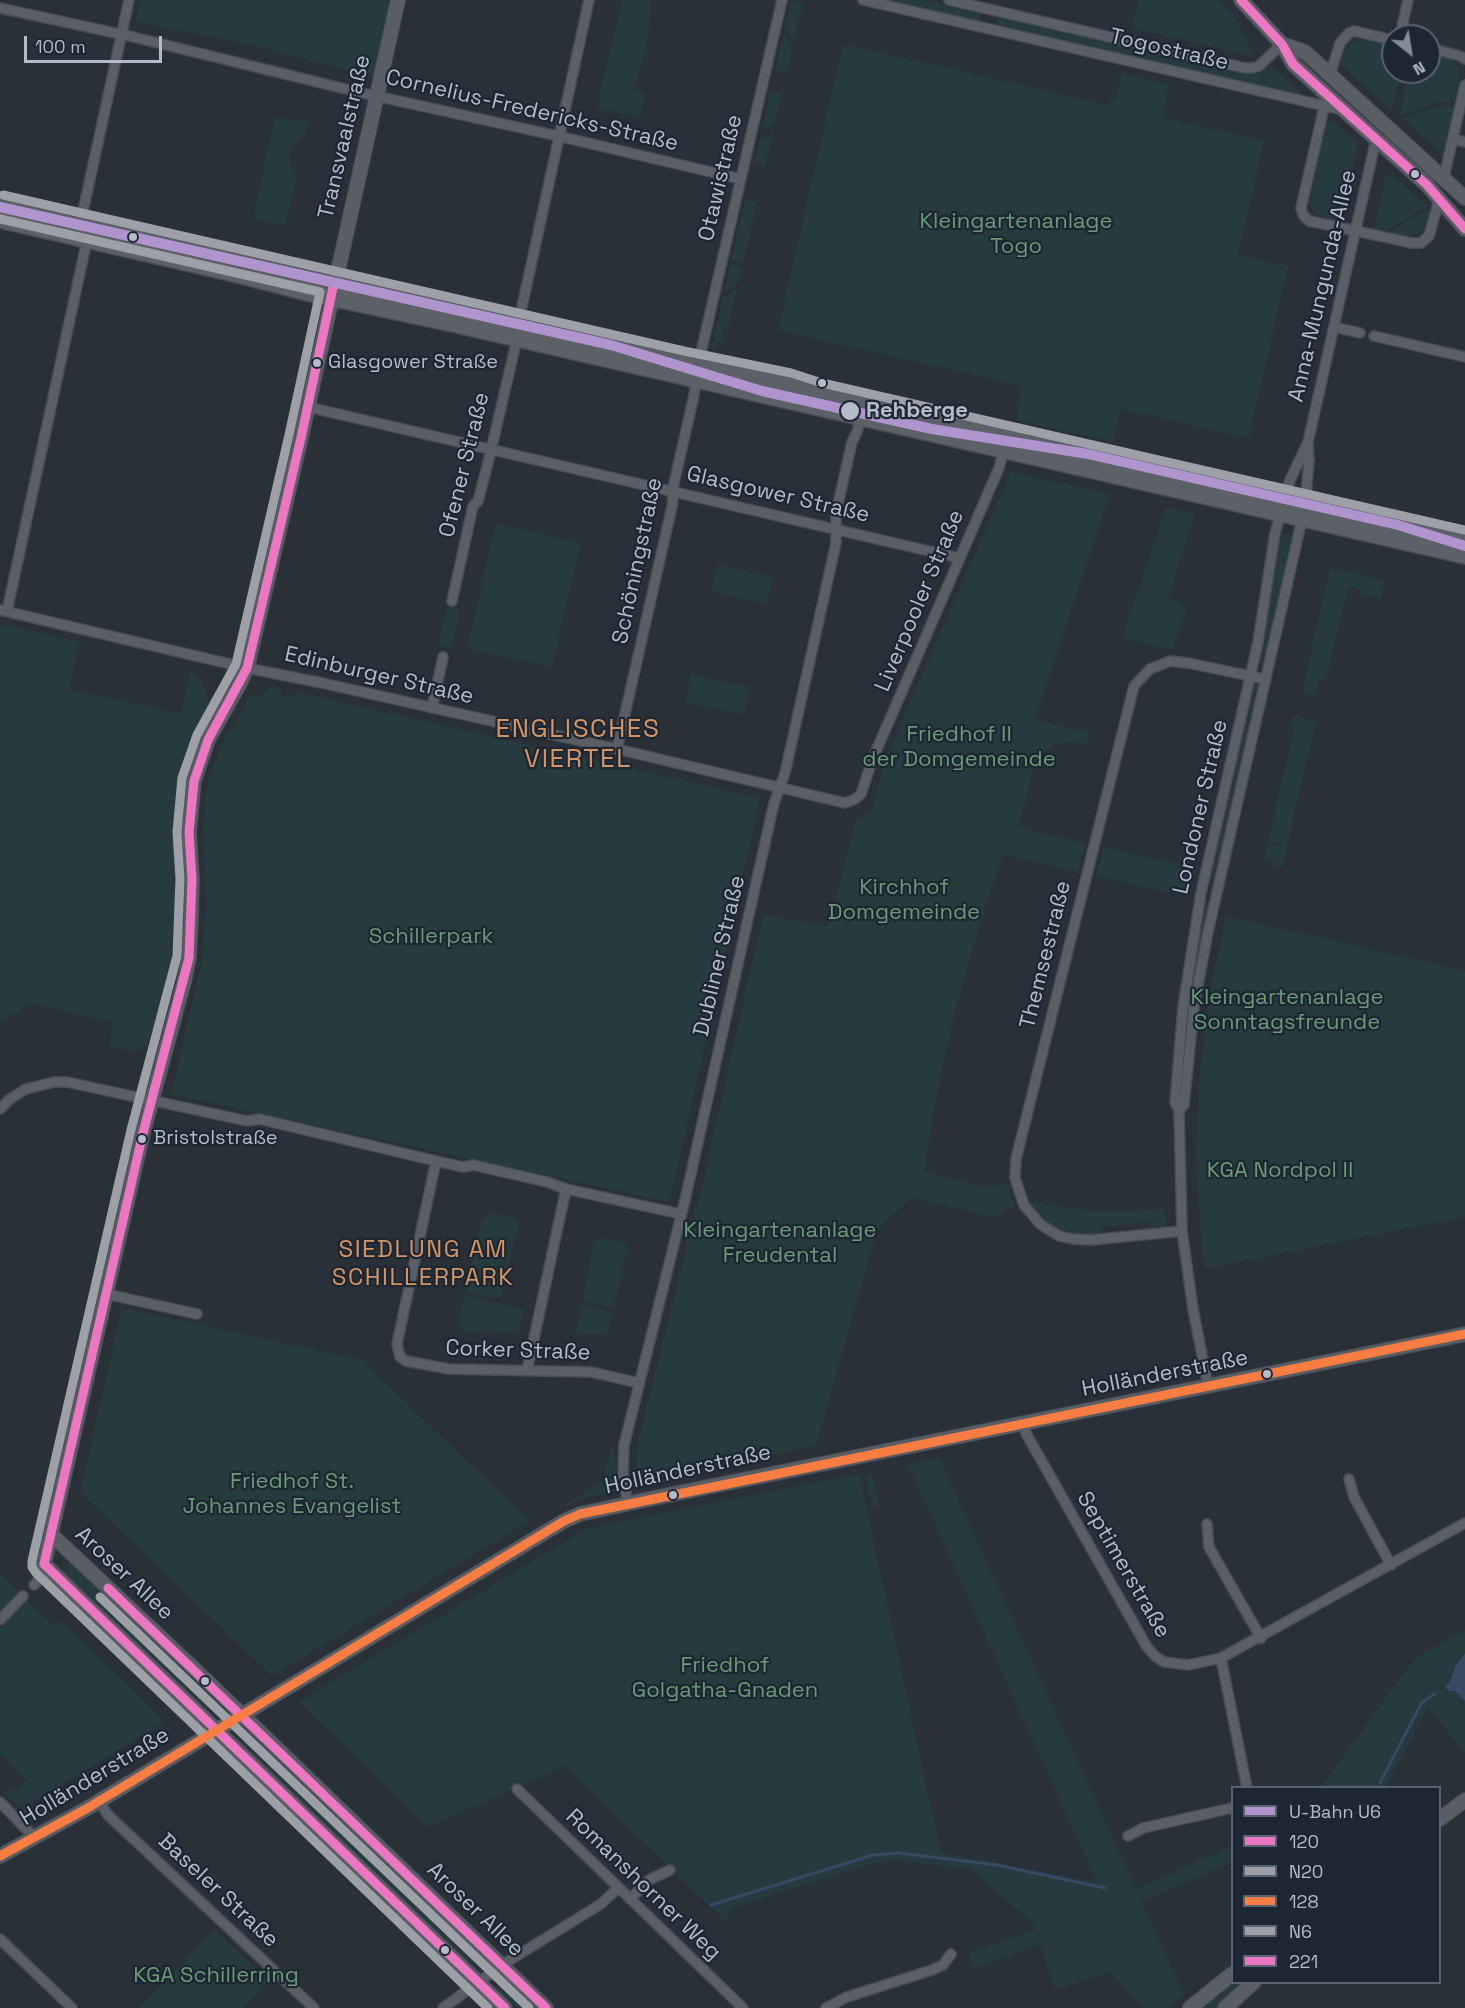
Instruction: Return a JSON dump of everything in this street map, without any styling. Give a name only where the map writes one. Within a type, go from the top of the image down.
[{"type":"main road","name":"Transvaalstraße","points":[[52,1535],[152,1099],[189,958],[192,884],[189,814],[194,781],[208,740],[247,668],[308,407],[398,0]]},
{"type":"main road","points":[[1241,0],[1282,44],[1293,64],[1325,101],[1343,110],[1427,185],[1463,224]]},
{"type":"main road","points":[[1282,44],[1305,52],[1465,198]]},
{"type":"main road","points":[[1325,101],[1330,75]]},
{"type":"main road","points":[[1376,140],[1381,121]]},
{"type":"main road","points":[[1439,200],[1444,177]]},
{"type":"main road","points":[[0,207],[80,225],[332,291],[1304,512],[1465,542]]},
{"type":"main road","points":[[0,220],[292,281]]},
{"type":"main road","points":[[698,373],[861,417],[1004,450],[1282,507]]},
{"type":"main road","points":[[1304,512],[1465,556]]},
{"type":"main road","name":"Holländerstraße","points":[[0,1856],[99,1801],[564,1521],[580,1514],[1465,1334]]},
{"type":"main road","name":"Aroser Allee","points":[[50,1569],[44,1564],[52,1535],[242,1714],[546,2008]]},
{"type":"main road","points":[[50,1569],[505,2008]]},
{"type":"main road","points":[[1441,1818],[1465,1800]]},
{"type":"main road","points":[[1190,2008],[1231,1976]]},
{"type":"main road","points":[[1225,2008],[1253,1984]]},
{"type":"street","points":[[80,225],[129,0]]},
{"type":"street","name":"Ofener Straße","points":[[452,601],[473,506],[478,501],[491,450],[589,0]]},
{"type":"street","name":"Otawistraße","points":[[698,373],[782,0]]},
{"type":"street","name":"Togostraße","points":[[863,0],[1325,101]]},
{"type":"street","name":"Togostraße","points":[[950,0],[1245,68],[1259,66],[1282,44]]},
{"type":"street","points":[[1403,24],[1408,0]]},
{"type":"street","name":"Cornelius-Fredericks-Straße","points":[[0,8],[741,178]]},
{"type":"street","points":[[987,28],[992,10]]},
{"type":"street","points":[[1330,75],[1340,43],[1349,33],[1354,31],[1381,37]]},
{"type":"street","points":[[1441,51],[1465,59]]},
{"type":"street","points":[[1444,177],[1462,113],[1465,85]]},
{"type":"street","points":[[1325,101],[1301,208],[1303,215],[1309,220],[1412,243],[1421,243],[1429,236],[1439,200]]},
{"type":"street","points":[[1453,139],[1465,142]]},
{"type":"street","name":"Anna-Mungunda-Allee","points":[[1282,507],[1290,480],[1308,442],[1376,140]]},
{"type":"street","points":[[4,610],[87,240]]},
{"type":"street","points":[[1334,327],[1360,333]]},
{"type":"street","points":[[1374,336],[1465,357]]},
{"type":"street","name":"Schöningstraße","points":[[617,749],[673,502],[672,492],[698,373]]},
{"type":"street","name":"Glasgower Straße","points":[[308,407],[959,558]]},
{"type":"street","name":"Dubliner Straße","points":[[628,1504],[623,1478],[624,1444],[681,1214],[778,788],[790,749],[836,543],[836,513],[852,442],[861,417]]},
{"type":"street","name":"Anna-Mungunda-Allee","points":[[1304,512],[1309,461],[1308,442]]},
{"type":"street","name":"Liverpooler Straße","points":[[855,800],[861,794],[873,758],[999,468],[1004,450]]},
{"type":"street","name":"Londoner Straße","points":[[1208,1386],[1193,1309],[1182,1231],[1179,1110],[1175,1103],[1177,1064],[1189,959],[1258,642],[1267,576],[1282,507]]},
{"type":"street","name":"Londoner Straße","points":[[1179,1110],[1184,1105],[1194,1005],[1206,943],[1304,512]]},
{"type":"street","name":"Edinburger Straße","points":[[4,610],[247,668],[617,749],[845,803],[855,800]]},
{"type":"street","points":[[432,708],[443,657]]},
{"type":"street","name":"Themsestraße","points":[[1182,1231],[1091,1240],[1059,1236],[1040,1224],[1024,1205],[1017,1189],[1015,1167],[1134,686],[1150,669],[1160,663],[1170,661],[1191,663],[1265,679]]},
{"type":"street","points":[[0,1109],[19,1092],[37,1084],[54,1082],[80,1084],[247,1121],[259,1119],[436,1161],[495,1170],[548,1182],[566,1189],[681,1214]]},
{"type":"street","name":"Corker Straße","points":[[436,1161],[397,1344],[400,1357],[406,1361],[442,1368],[591,1372],[639,1383]]},
{"type":"street","points":[[527,1371],[566,1189]]},
{"type":"street","points":[[106,1294],[197,1314]]},
{"type":"street","name":"Septimerstraße","points":[[1022,1424],[1150,1652],[1164,1662],[1176,1665],[1188,1665],[1221,1658],[1261,1638],[1465,1523]]},
{"type":"street","points":[[1349,1479],[1354,1497],[1391,1565]]},
{"type":"street","points":[[1207,1524],[1209,1547],[1261,1638]]},
{"type":"street","points":[[34,1585],[50,1569]]},
{"type":"street","points":[[0,1620],[23,1596]]},
{"type":"street","points":[[1221,1658],[1247,1786]]},
{"type":"street","name":"Romanshorner Weg","points":[[517,1789],[743,2008]]},
{"type":"street","name":"Baseler Straße","points":[[99,1801],[108,1815],[314,2008]]},
{"type":"street","points":[[0,1802],[35,1838]]},
{"type":"street","points":[[1128,1836],[1143,1828],[1231,1808]]},
{"type":"street","points":[[630,1899],[649,1880],[670,1870]]},
{"type":"street","points":[[443,2008],[502,1965],[601,1904],[618,1888]]},
{"type":"street","points":[[0,1939],[72,2008]]},
{"type":"street","points":[[826,2008],[847,1997],[932,1970],[943,1965],[951,1954]]},
{"type":"green space","points":[[140,0],[394,0],[377,77],[252,45],[135,22]]},
{"type":"green space","points":[[622,0],[650,0],[651,14],[646,50],[634,88],[645,93],[640,117],[597,108]]},
{"type":"green space","points":[[890,0],[926,0],[982,13],[980,21]]},
{"type":"green space","points":[[1138,0],[1218,0],[1233,14],[1251,47],[1251,53],[1249,55],[1132,28]]},
{"type":"green space","points":[[791,1],[803,4],[794,40],[785,27]]},
{"type":"green space","points":[[998,17],[1246,74],[1260,72],[1270,65],[1305,96],[996,24]]},
{"type":"green space","points":[[783,35],[792,47],[787,73],[775,70]]},
{"type":"green space","points":[[1359,39],[1381,43],[1381,84],[1399,84],[1392,110],[1340,64],[1345,47]]},
{"type":"green space","name":"Kleingartenanlage Togo","points":[[843,44],[1109,105],[1111,99],[1116,99],[1122,73],[1169,84],[1163,113],[1166,114],[1165,118],[1264,141],[1238,255],[1288,266],[1249,438],[1121,409],[1113,442],[1016,420],[1022,386],[778,330]]},
{"type":"green space","points":[[1441,57],[1448,58],[1457,66],[1460,77],[1455,102],[1439,102],[1400,114],[1406,84],[1441,84]]},
{"type":"green space","points":[[770,91],[782,93],[775,124],[762,132]]},
{"type":"green space","points":[[1455,106],[1443,155],[1403,119],[1430,108]]},
{"type":"green space","points":[[275,116],[309,122],[306,134],[293,144],[289,151],[289,163],[296,177],[286,224],[281,225],[255,219],[254,214]]},
{"type":"green space","points":[[1326,121],[1334,122],[1358,144],[1341,222],[1319,216],[1311,208],[1309,200]]},
{"type":"green space","points":[[774,129],[765,166],[754,163],[759,141],[770,135],[769,133]]},
{"type":"green space","points":[[1389,175],[1427,206],[1384,232],[1374,230],[1385,179]]},
{"type":"green space","points":[[745,200],[757,203],[743,264],[740,261],[731,261]]},
{"type":"green space","points":[[1429,208],[1431,210],[1427,226],[1418,234],[1405,237],[1388,233]]},
{"type":"green space","points":[[731,265],[742,267],[738,284],[726,291],[725,289]]},
{"type":"green space","points":[[737,288],[728,328],[724,328],[721,336],[725,337],[723,343],[717,342],[715,349],[712,348],[723,297],[731,294],[730,292]]},
{"type":"green space","points":[[1011,472],[1110,494],[1035,720],[1090,732],[1086,745],[1070,742],[1055,744],[1039,755],[1019,827],[1085,843],[1078,872],[1003,855],[981,920],[955,1011],[935,1103],[924,1172],[984,1187],[1007,1183],[1015,1206],[994,1217],[911,1198],[877,1230],[816,1446],[638,1482],[636,1461],[638,1442],[703,1182],[763,915],[828,927],[856,821],[872,811],[885,760]]},
{"type":"green space","points":[[1166,507],[1195,514],[1168,597],[1188,606],[1172,650],[1122,638]]},
{"type":"green space","points":[[496,523],[581,543],[552,667],[467,648]]},
{"type":"green space","points":[[1279,533],[1294,537],[1265,665],[1257,663]]},
{"type":"green space","points":[[718,564],[773,577],[767,604],[711,591]]},
{"type":"green space","points":[[1330,568],[1385,581],[1381,599],[1360,594],[1361,589],[1348,587],[1326,681],[1319,680],[1315,696],[1302,692]]},
{"type":"green space","points":[[448,604],[457,605],[459,610],[452,648],[438,645]]},
{"type":"green space","points":[[0,624],[79,642],[69,690],[181,713],[191,672],[201,680],[207,696],[208,713],[183,772],[176,815],[177,888],[183,886],[168,983],[157,1020],[146,1046],[140,1050],[131,1051],[109,1046],[113,1022],[31,1003],[0,1023]]},
{"type":"green space","points":[[691,674],[750,687],[744,715],[685,702]]},
{"type":"green space","points":[[1255,683],[1260,687],[1216,880],[1209,878],[1252,686]]},
{"type":"green space","name":"Schillerpark","points":[[270,686],[280,688],[283,696],[296,695],[297,692],[760,798],[670,1202],[171,1094],[202,961],[206,904],[203,838],[209,778],[228,731],[232,728],[251,694],[255,697],[268,691]]},
{"type":"green space","points":[[1294,715],[1316,721],[1282,868],[1272,866],[1272,861],[1264,859],[1267,844],[1281,847],[1282,845],[1268,841],[1294,731],[1291,725]]},
{"type":"green space","points":[[1103,847],[1195,868],[1188,897],[1096,876]]},
{"type":"green space","points":[[1204,901],[1212,903],[1188,1023],[1179,1106],[1183,1028]]},
{"type":"green space","points":[[1226,916],[1465,971],[1465,1217],[1204,1269],[1196,1151],[1199,1082],[1207,1008]]},
{"type":"green space","points":[[1026,1201],[1089,1211],[1139,1211],[1164,1208],[1166,1227],[1150,1229],[1148,1222],[1101,1227],[1102,1234],[1072,1235],[1047,1225]]},
{"type":"green space","points":[[491,1213],[519,1221],[501,1299],[468,1292],[466,1289],[481,1219]]},
{"type":"green space","points":[[599,1237],[624,1242],[628,1248],[612,1308],[582,1300],[595,1240]]},
{"type":"green space","points":[[468,1296],[487,1300],[487,1304],[491,1301],[524,1310],[518,1332],[490,1332],[489,1329],[485,1332],[464,1331],[459,1320],[464,1298]]},
{"type":"green space","points":[[582,1305],[612,1313],[606,1334],[576,1332]]},
{"type":"green space","name":"Friedhof St. Johannes Evangelist","points":[[122,1308],[366,1361],[365,1364],[530,1521],[272,1676],[80,1492]]},
{"type":"green space","points":[[611,1448],[615,1448],[618,1488],[602,1482]]},
{"type":"green space","name":"Friedhof Golgatha-Gnaden","points":[[939,1458],[1136,1889],[1231,1846],[1231,1862],[1142,1902],[1184,1995],[1166,2008],[1143,2008],[1111,1972],[1055,1990],[1040,1945],[972,1968],[968,1953],[1035,1930],[1033,1923],[972,1870],[898,1860],[877,1862],[731,1908],[727,1923],[565,1766],[429,1827],[299,1702],[586,1529],[859,1474],[941,1853],[1097,1882],[908,1464]]},
{"type":"green space","points":[[872,1473],[879,1506],[872,1507],[865,1475]]},
{"type":"green space","points":[[600,1483],[616,1491],[590,1497],[565,1507],[564,1505]]},
{"type":"green space","points":[[70,1561],[222,1706],[209,1712],[61,1570]]},
{"type":"green space","points":[[0,1574],[19,1593],[0,1613]]},
{"type":"green space","points":[[27,1600],[54,1626],[61,1620],[165,1722],[30,1804],[40,1816],[37,1818],[28,1817],[21,1810],[28,1801],[20,1808],[4,1793],[11,1786],[16,1791],[27,1780],[0,1754],[0,1628]]},
{"type":"green space","points":[[1465,1630],[1465,1653],[1457,1661],[1450,1682],[1445,1686],[1448,1691],[1455,1691],[1465,1701],[1465,1754],[1428,1707],[1387,1786],[1321,1786],[1415,1658]]},
{"type":"green space","points":[[252,1735],[485,1959],[474,1967],[240,1742]]},
{"type":"green space","name":"KGA Schillerring","points":[[215,1930],[268,1981],[243,2008],[138,2008]]},
{"type":"green space","points":[[507,1980],[537,2008],[517,2008],[496,1988]]},
{"type":"green space","points":[[1233,1984],[1245,1984],[1217,2008],[1201,2008]]},
{"type":"water","points":[[1465,1653],[1465,1701],[1455,1691],[1448,1691],[1445,1686],[1450,1682],[1456,1664]]},
{"type":"waterway","points":[[1380,1783],[1422,1702],[1435,1694]]},
{"type":"waterway","points":[[711,1905],[873,1855],[899,1853],[997,1865],[1105,1888]]},
{"type":"metro line","name":"U6","points":[[0,207],[611,345],[762,391],[932,429],[1088,454],[1398,525],[1465,546]]},
{"type":"transit line","name":"221","points":[[1241,0],[1282,44],[1293,64],[1427,185],[1465,229]]},
{"type":"transit line","name":"N6","points":[[3,195],[684,351],[791,373],[822,383],[1465,530]]},
{"type":"transit line","name":"120","points":[[0,207],[334,283],[301,438],[247,668],[208,740],[194,781],[189,832],[192,879],[189,958],[143,1133],[44,1564],[505,2008]]},
{"type":"transit line","name":"N20","points":[[0,219],[320,292],[236,664],[197,735],[182,778],[177,832],[180,879],[177,956],[131,1130],[32,1567],[488,2008]]},
{"type":"transit line","name":"128","points":[[0,1856],[86,1809],[564,1521],[580,1514],[1465,1334]]},
{"type":"transit line","name":"120","points":[[108,1588],[546,2008]]},
{"type":"transit line","name":"N20","points":[[100,1597],[529,2008]]},
{"type":"place","name":"Glasgower Straße","points":[[317,363]]},
{"type":"place","name":"Rehberge","points":[[850,411]]},
{"type":"place","name":"Bristolstraße","points":[[142,1139]]},
{"type":"district","name":"ENGLISCHES VIERTEL","points":[[578,745]]},
{"type":"district","name":"SIEDLUNG AM SCHILLERPARK","points":[[423,1264]]},
{"type":"park label","name":"Friedhof II der Domgemeinde","points":[[959,748]]},
{"type":"park label","name":"Kirchhof Domgemeinde","points":[[904,900]]},
{"type":"park label","name":"Kleingartenanlage Sonntagsfreunde","points":[[1287,1010]]},
{"type":"park label","name":"KGA Nordpol II","points":[[1280,1171]]},
{"type":"park label","name":"Kleingartenanlage Freudental","points":[[780,1244]]}]
